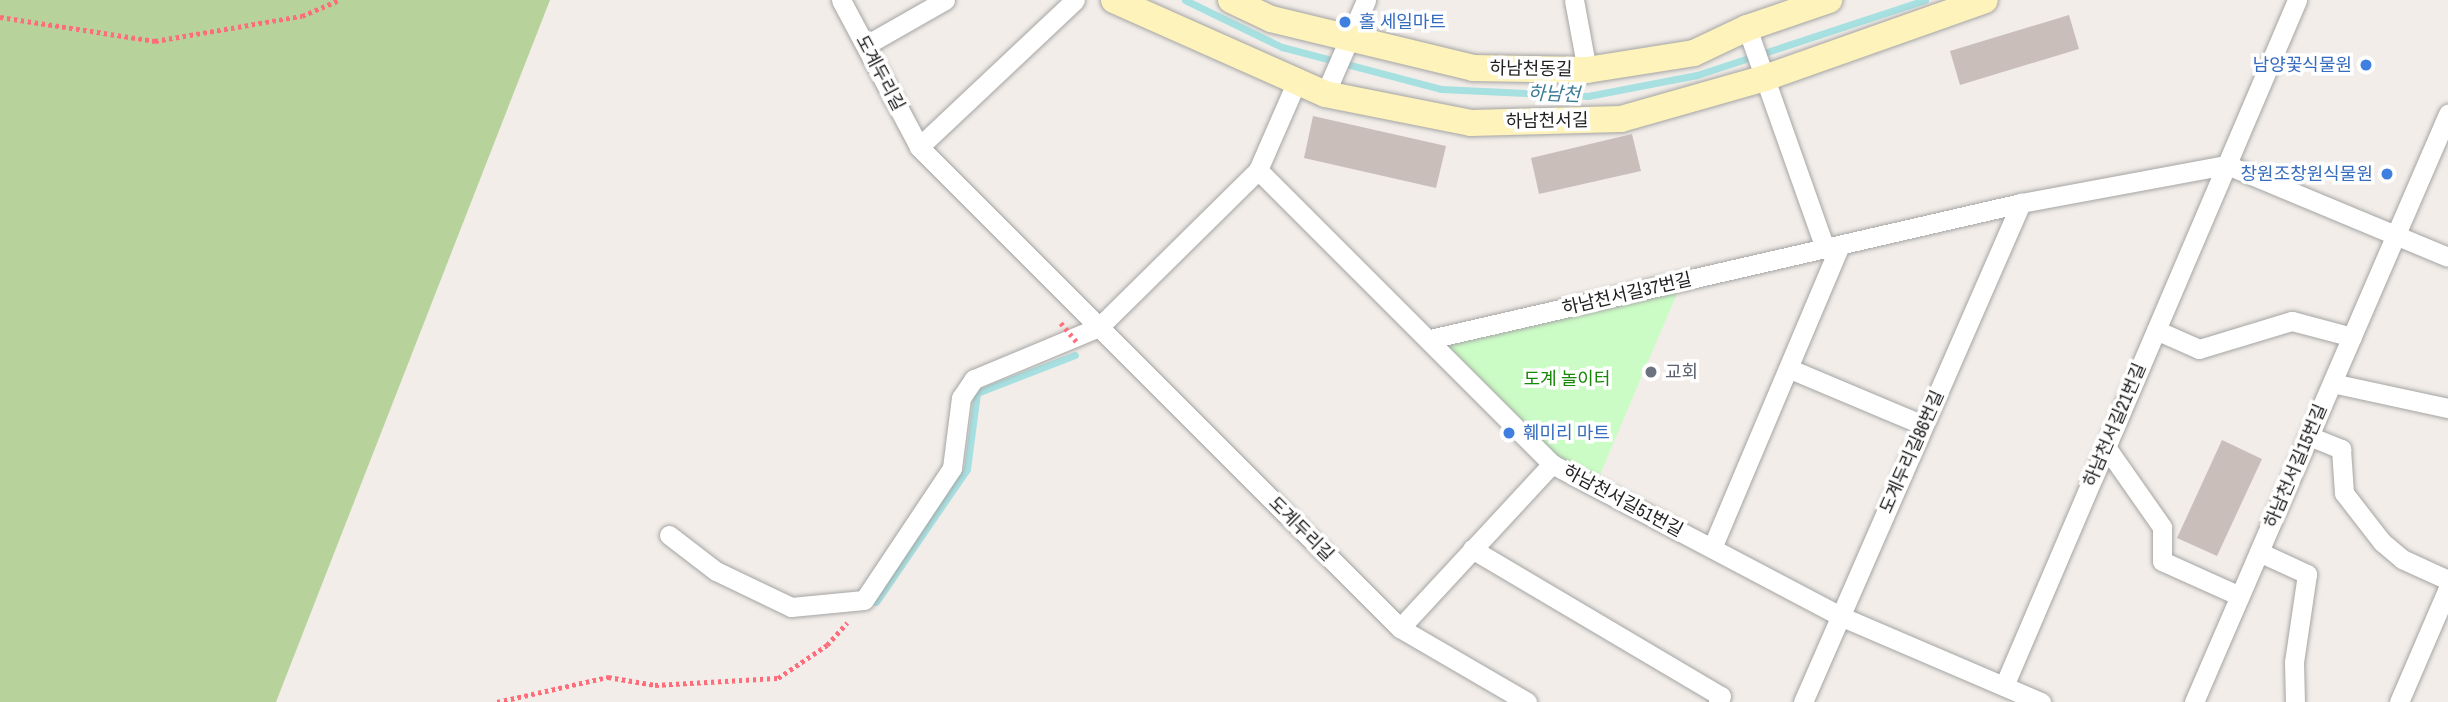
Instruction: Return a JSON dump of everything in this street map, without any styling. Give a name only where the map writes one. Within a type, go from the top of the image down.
[{"type":"street","name":"도계두리길","points":[[841,0],[919,147],[1401,628],[1527,702]]},
{"type":"street","points":[[866,45],[945,0]]},
{"type":"street","points":[[919,147],[1075,0]]},
{"type":"street","name":"하남천서길","points":[[1114,0],[1296,83],[1327,86],[1471,123],[1621,120],[1984,0]]},
{"type":"street","name":"하남천동길","points":[[1231,0],[1271,19],[1344,43],[1473,68],[1587,70],[1695,53],[1829,0]]},
{"type":"street","points":[[1327,86],[1344,43],[1366,0]]},
{"type":"street","points":[[1574,0],[1587,70]]},
{"type":"street","name":"하남천서길21번길","points":[[2004,686],[2297,0]]},
{"type":"street","points":[[1712,548],[1790,369],[1832,246],[1748,33]]},
{"type":"street","points":[[668,535],[716,571],[791,607],[864,600],[952,468],[961,398],[974,379],[1099,327],[1258,170],[1296,83]]},
{"type":"street","name":"하남천서길15번길","points":[[2194,702],[2448,114]]},
{"type":"street","points":[[1832,246],[2021,203],[2227,165],[2448,257]]},
{"type":"street","name":"하남천서길51번길","points":[[1258,170],[1430,339],[1552,464],[1840,615],[2041,702]]},
{"type":"street","name":"도계두리길86번길","points":[[1803,702],[2021,203]]},
{"type":"street","name":"하남천서길37번길","points":[[1430,339],[1832,246]]},
{"type":"street","points":[[2156,330],[2199,349],[2292,321],[2352,337]]},
{"type":"street","points":[[1790,369],[1923,425]]},
{"type":"street","points":[[2332,383],[2448,408]]},
{"type":"street","points":[[2309,436],[2341,449],[2344,493],[2382,542],[2402,559],[2448,580]]},
{"type":"street","points":[[2106,447],[2162,527],[2162,561],[2240,596]]},
{"type":"street","points":[[1401,628],[1552,464]]},
{"type":"street","points":[[1472,549],[1721,696],[1718,702]]},
{"type":"street","points":[[2259,552],[2307,574],[2294,662],[2295,702]]},
{"type":"street","points":[[2399,702],[2448,588]]},
{"type":"path","points":[[0,17],[155,41],[302,16],[339,0]]},
{"type":"path","points":[[1061,323],[1077,342]]},
{"type":"path","points":[[496,702],[608,677],[655,685],[778,678],[827,645],[864,600]]},
{"type":"green space","points":[[0,0],[550,0],[276,702],[0,702]]},
{"type":"green space","name":"도계 놀이터","points":[[1681,284],[1596,484],[1552,461],[1435,341]]},
{"type":"building","points":[[2069,15],[2079,49],[1960,85],[1950,51]]},
{"type":"building","points":[[1313,116],[1446,146],[1436,188],[1304,158]]},
{"type":"building","points":[[1632,134],[1641,171],[1539,194],[1531,158]]},
{"type":"building","points":[[2222,440],[2262,459],[2217,556],[2177,538]]},
{"type":"waterway","name":"하남천","points":[[1185,0],[1282,47],[1441,89],[1588,96],[1697,75],[1925,0]]},
{"type":"waterway","points":[[876,602],[967,469],[977,393],[1075,355]]},
{"type":"place","name":"홀 세일마트","points":[[1345,22]]},
{"type":"place","name":"남양꽃식물원","points":[[2366,65]]},
{"type":"place","name":"창원조창원식물원","points":[[2387,174]]},
{"type":"place","name":"교회","points":[[1651,372]]},
{"type":"place","name":"훼미리 마트","points":[[1509,433]]}]
